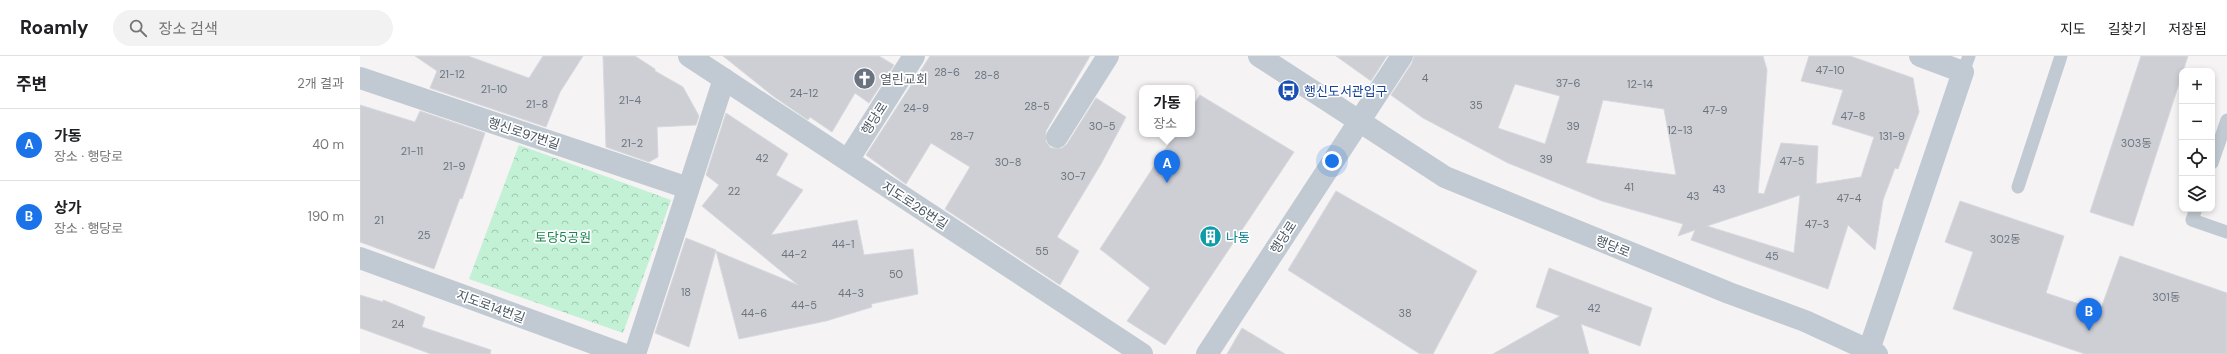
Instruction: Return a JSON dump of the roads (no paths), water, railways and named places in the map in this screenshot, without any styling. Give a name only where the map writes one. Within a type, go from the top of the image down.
[{"type":"street","name":"지도로26번길","points":[[689,56],[1142,354]]},
{"type":"street","name":"행당로","points":[[848,160],[914,56]]},
{"type":"street","points":[[1057,137],[1108,56]]},
{"type":"street","name":"행당로","points":[[1259,56],[1445,177],[1729,293],[1805,321],[1873,352]]},
{"type":"street","points":[[1358,121],[1402,56]]},
{"type":"street","points":[[1873,352],[1966,64],[1920,56]]},
{"type":"street","name":"행신로97번길","points":[[360,78],[688,188]]},
{"type":"street","points":[[634,354],[724,79]]},
{"type":"street","name":"행당로","points":[[1207,354],[1358,121]]},
{"type":"street","name":"지도로14번길","points":[[360,258],[623,354]]},
{"type":"lane","points":[[2018,187],[2061,56]]},
{"type":"lane","points":[[2215,154],[2227,120]]},
{"type":"lane","points":[[2195,212],[2192,220],[2227,232]]},
{"type":"place","name":"열린교회","points":[[864,79]]},
{"type":"place","name":"행신도서관입구","points":[[1288,91]]},
{"type":"place","name":"가동","points":[[1167,183]]},
{"type":"place","name":"나동","points":[[1211,237]]},
{"type":"place","name":"상가","points":[[2089,331]]},
{"type":"park label","name":"토당5공원","points":[[563,237]]}]
